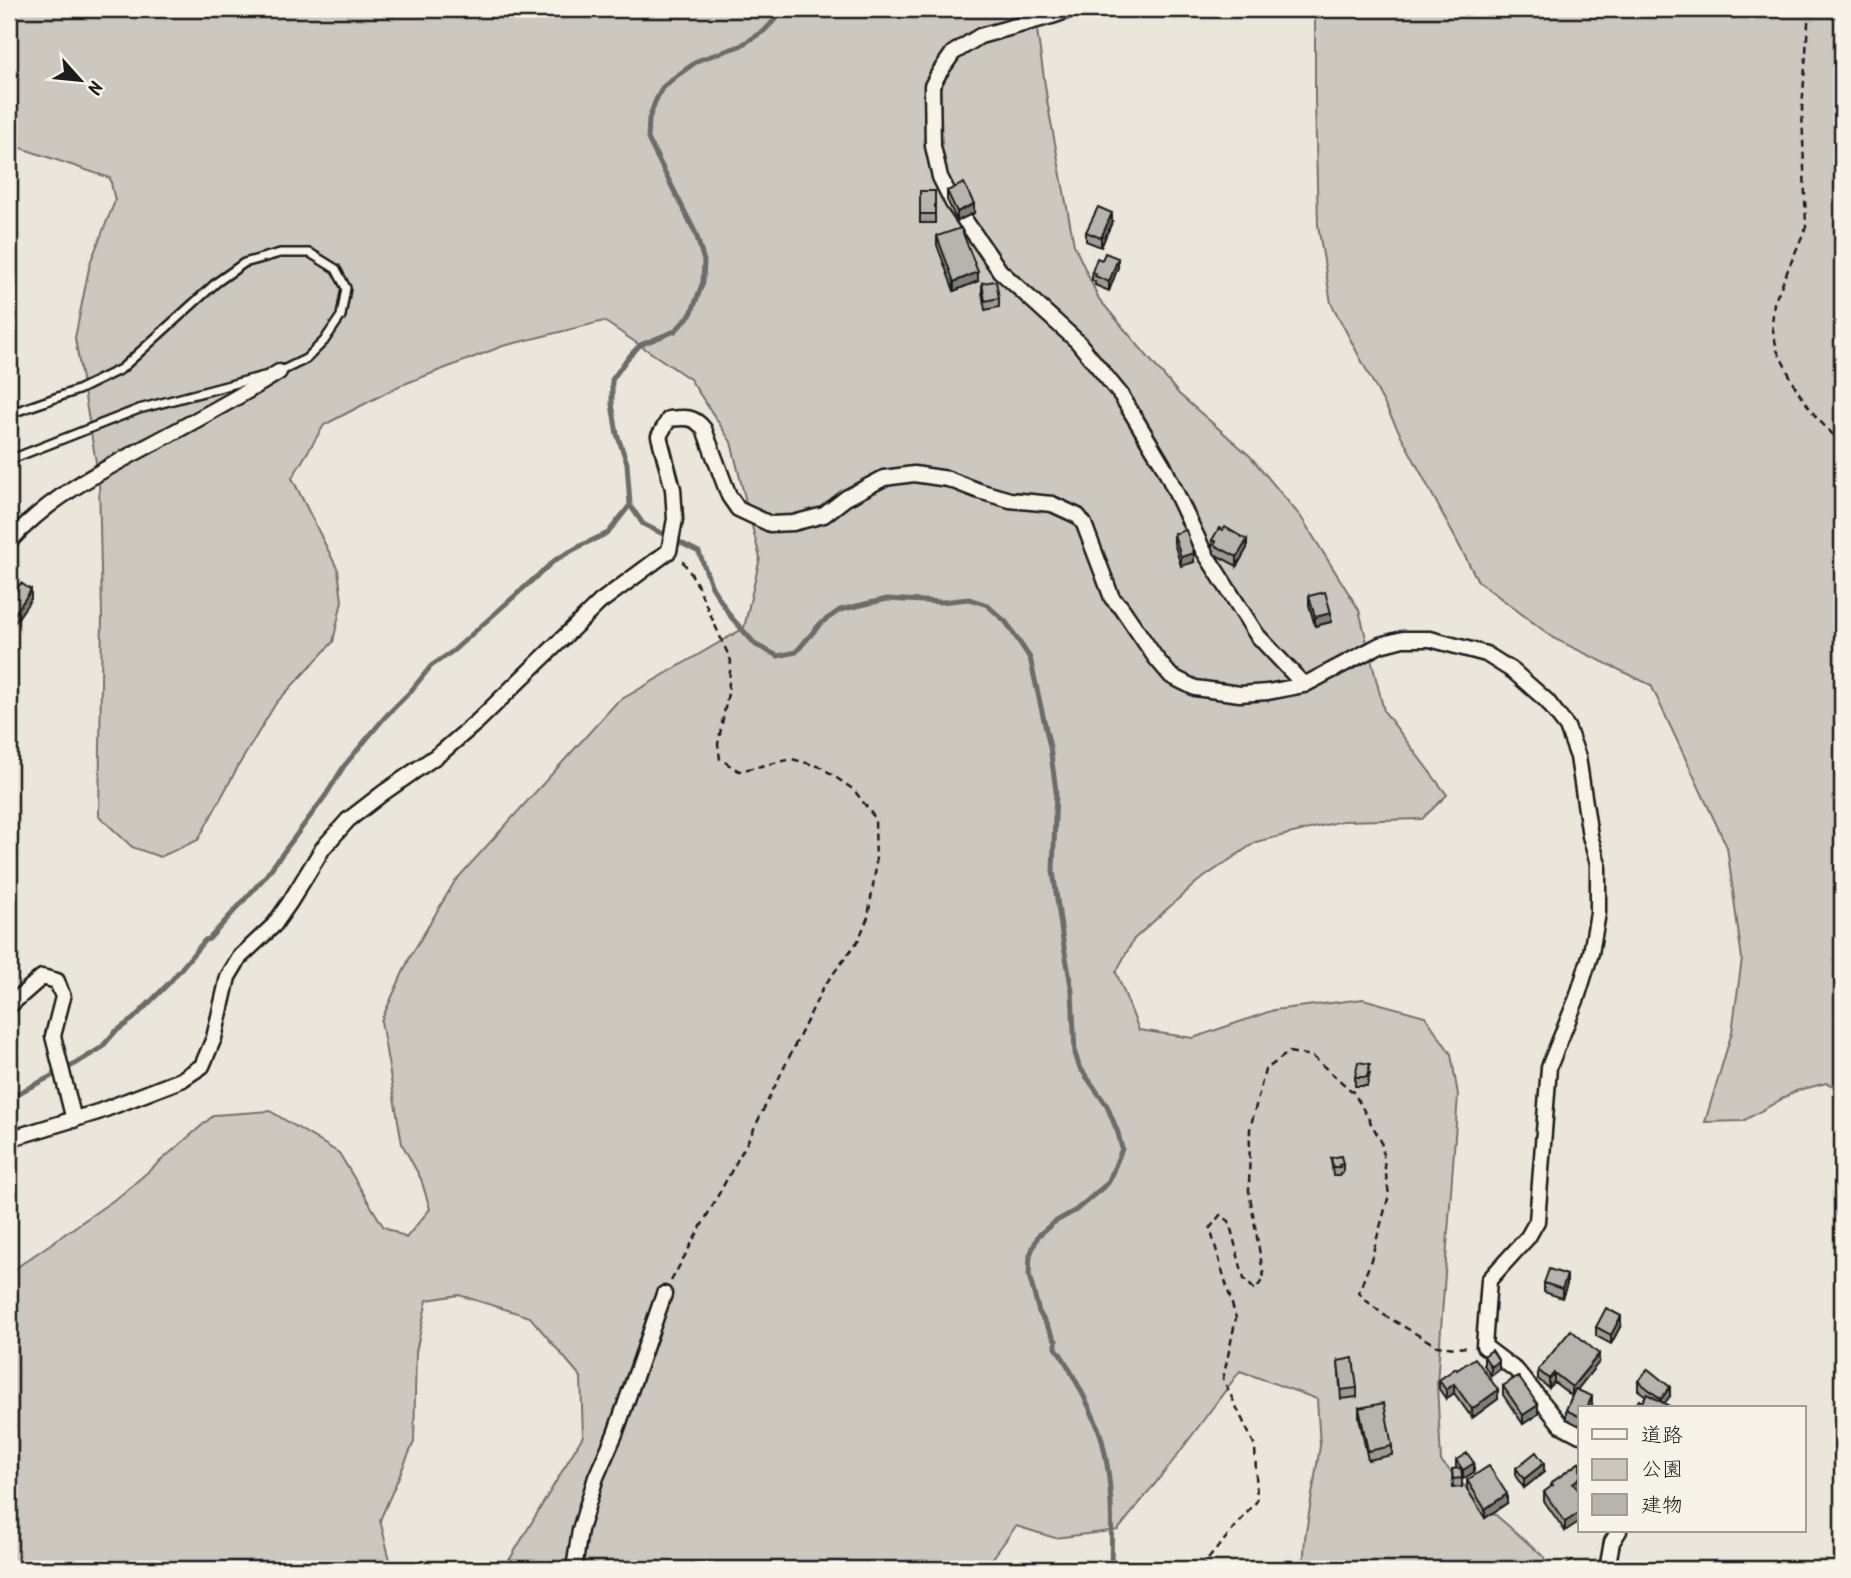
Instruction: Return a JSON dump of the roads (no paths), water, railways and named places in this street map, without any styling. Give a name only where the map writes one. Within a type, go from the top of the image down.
[{"type":"street","points":[[1072,9],[980,36],[953,53],[932,86],[933,146],[940,177],[953,203],[1000,271],[1077,341],[1121,395],[1163,465],[1203,550],[1257,635],[1304,685]]},
{"type":"street","points":[[9,542],[52,502],[84,480],[227,404],[279,372]]},
{"type":"street","points":[[9,1139],[73,1114],[181,1080],[202,1066],[214,1038],[228,977],[240,957],[274,925],[323,848],[348,820],[478,721],[600,602],[670,551],[675,519],[673,489],[659,436],[669,419],[684,417],[697,421],[704,429],[729,496],[738,509],[770,524],[793,523],[824,515],[846,498],[884,478],[914,474],[948,479],[1010,500],[1052,504],[1078,516],[1084,524],[1112,598],[1171,676],[1195,688],[1240,694],[1304,685],[1380,645],[1403,639],[1430,639],[1486,654],[1513,671],[1547,701],[1567,727],[1578,757],[1590,836],[1598,864],[1598,913],[1591,953],[1581,986],[1549,1067],[1537,1221],[1528,1237],[1489,1280],[1484,1346],[1517,1371],[1561,1425],[1578,1434]]},
{"type":"street","points":[[9,1006],[41,977],[57,981],[63,997],[53,1036],[73,1114]]},
{"type":"street","points":[[574,1569],[580,1530],[596,1477],[615,1434],[664,1294]]},
{"type":"street","points":[[1608,1569],[1612,1542],[1618,1532]]},
{"type":"lane","points":[[9,414],[78,390],[121,369],[218,282],[244,263],[281,253],[310,253],[336,269],[346,288],[341,316],[324,341],[306,359],[279,372],[139,409],[9,460]]},
{"type":"waterway","points":[[785,9],[764,31],[740,46],[699,60],[675,77],[662,88],[649,119],[648,139],[696,234],[704,261],[703,282],[691,314],[675,331],[640,345],[612,380],[612,404],[617,434],[627,463],[630,505],[643,524],[699,552],[712,587],[731,617],[756,645],[778,656],[796,652],[821,623],[840,610],[887,599],[941,602],[969,599],[987,605],[1006,622],[1030,658],[1050,747],[1056,791],[1053,871],[1072,991],[1075,1053],[1079,1066],[1107,1106],[1122,1149],[1108,1183],[1076,1210],[1053,1223],[1038,1236],[1030,1255],[1029,1275],[1039,1312],[1088,1405],[1102,1440],[1110,1488],[1111,1569]]},
{"type":"waterway","points":[[9,1098],[101,1048],[115,1032],[133,1019],[265,877],[326,795],[344,766],[431,666],[453,651],[555,560],[608,533],[630,505]]}]
